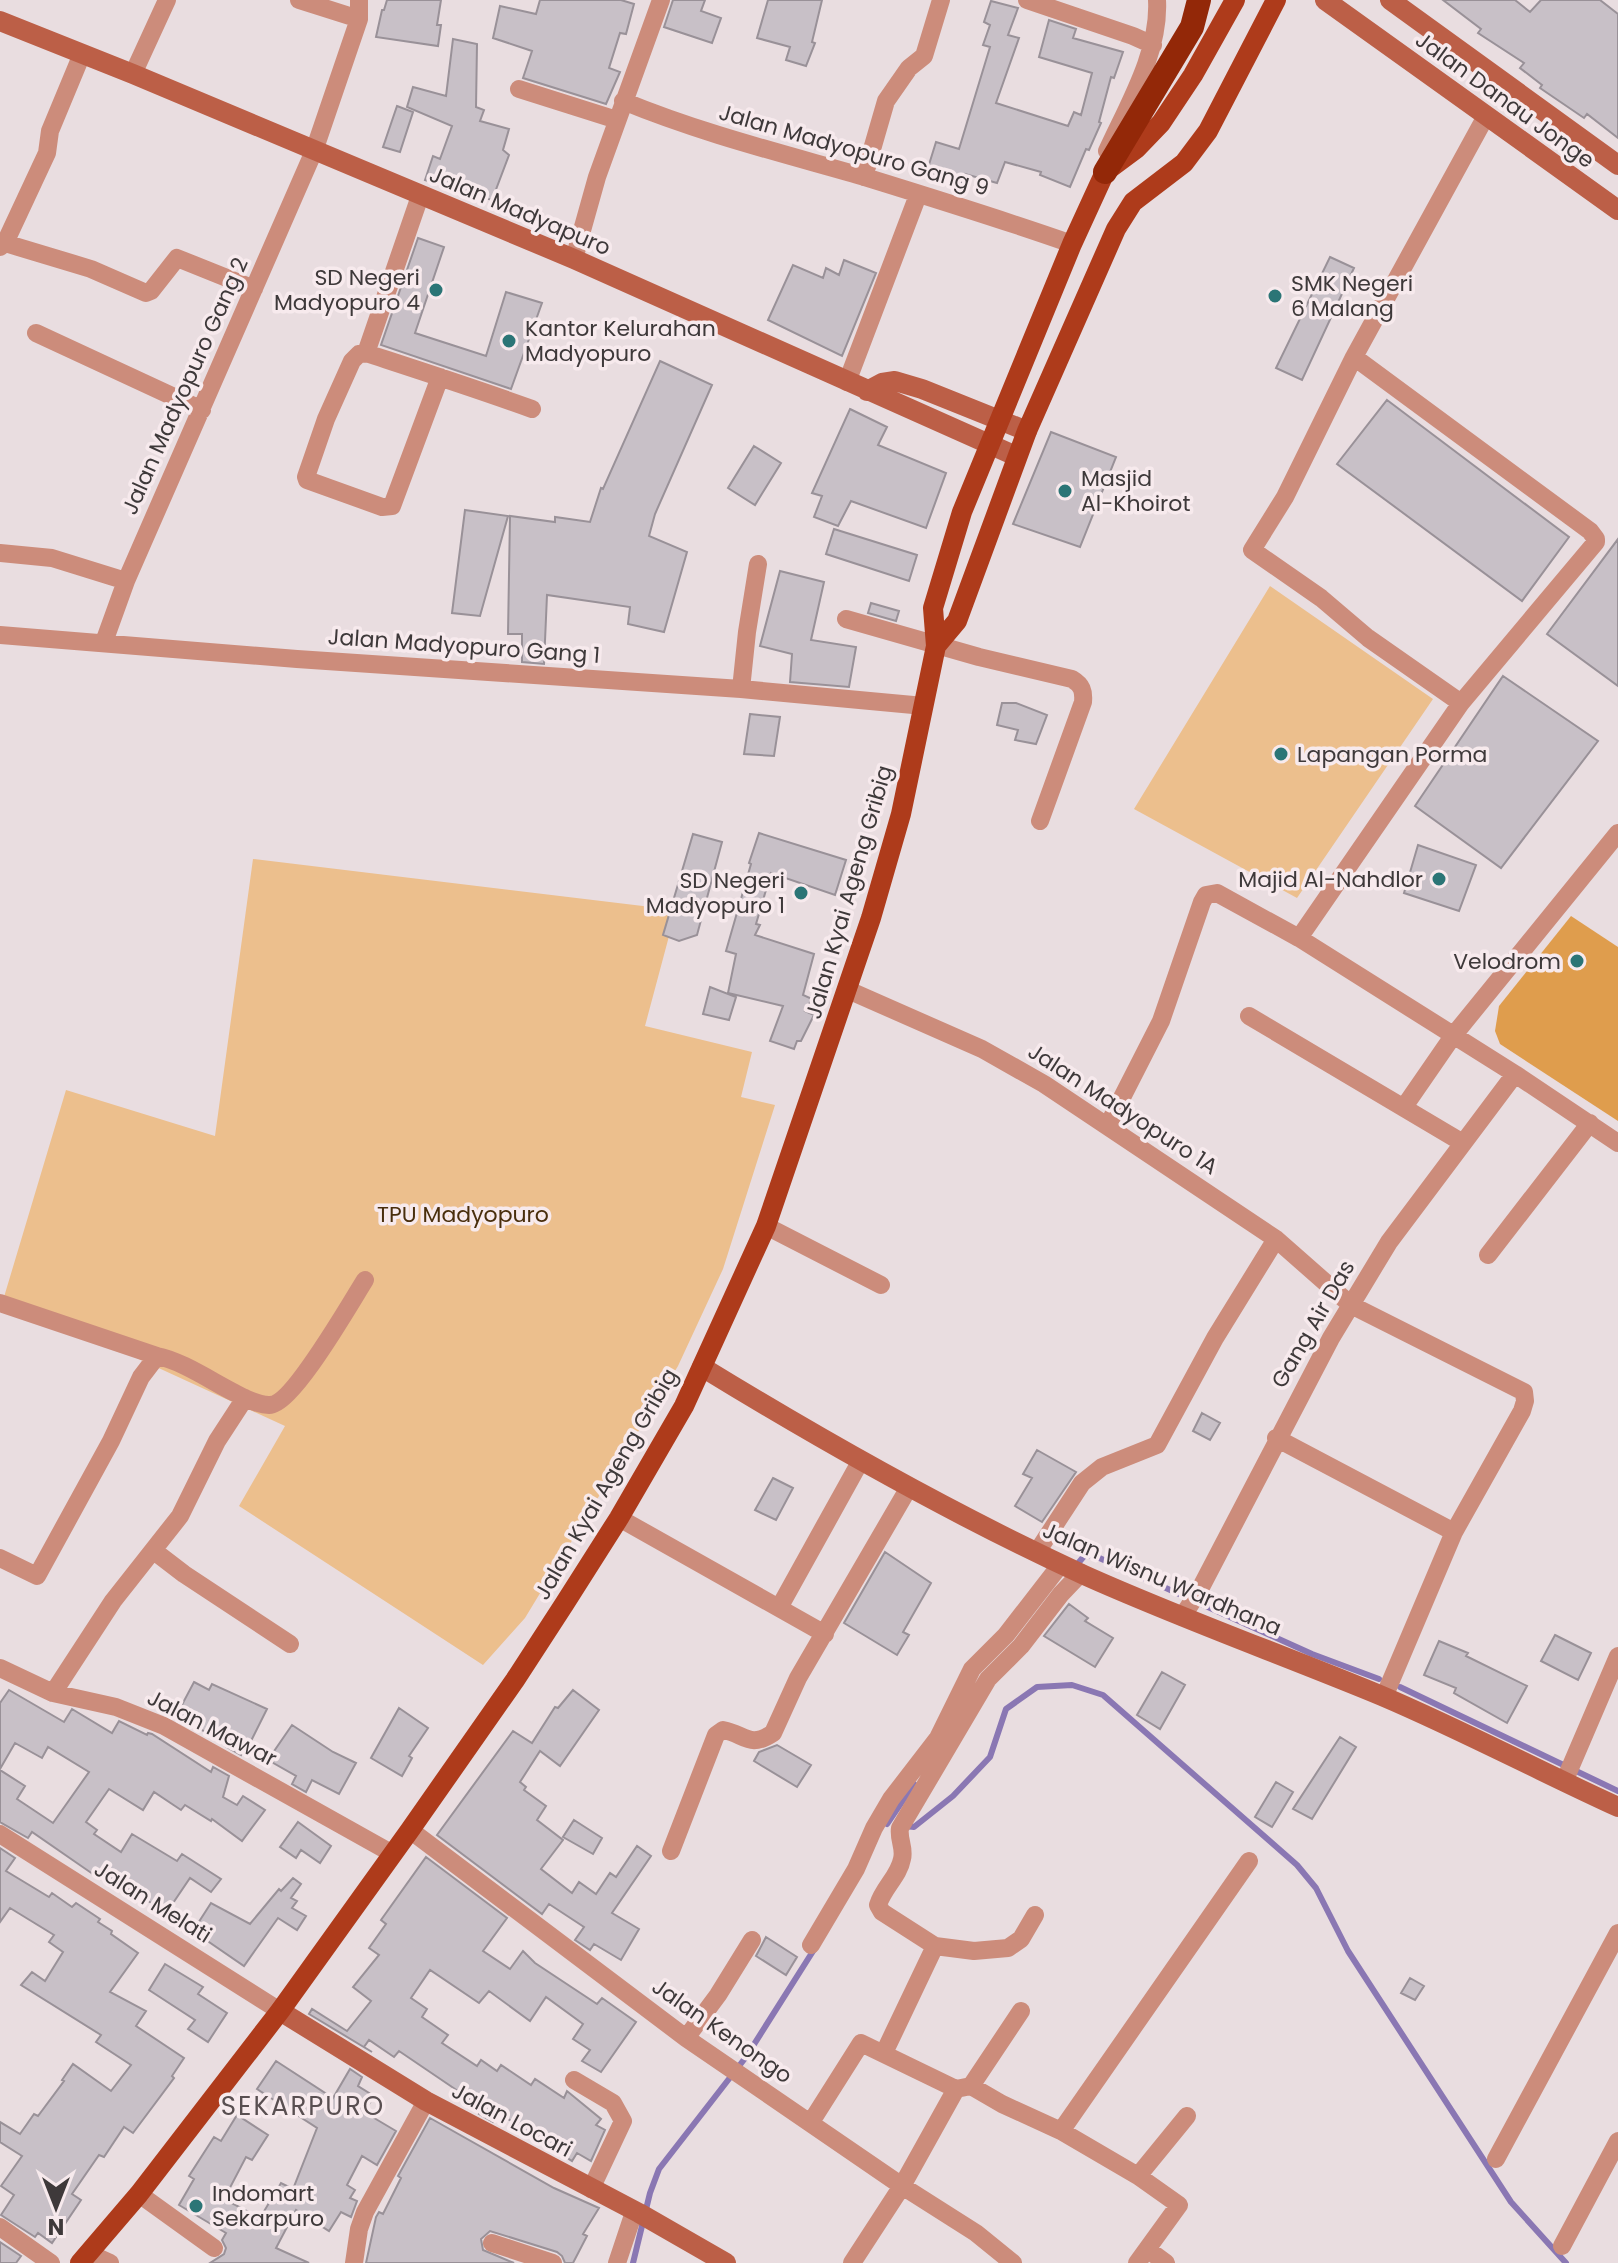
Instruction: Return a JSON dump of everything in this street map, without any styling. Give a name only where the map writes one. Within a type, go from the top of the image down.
[{"type":"highway","points":[[1105,172],[1192,27],[1199,0]]},
{"type":"main road","name":"Jalan Kyai Ageng Gribig","points":[[84,2258],[139,2194],[280,2011],[410,1830],[515,1680],[619,1518],[684,1406],[766,1226],[848,990],[878,921],[936,646],[933,608],[962,512],[1072,244],[1105,172],[1136,149],[1161,123],[1193,75],[1235,0]]},
{"type":"main road","name":"Jalan Kyai Ageng Gribig","points":[[936,646],[957,621],[1016,456],[1116,229],[1133,202],[1184,163],[1208,131],[1276,0]]},
{"type":"main road","name":"Jalan Danau Jonge","points":[[1325,0],[1486,116],[1616,204]]},
{"type":"main road","name":"Jalan Danau Jonge","points":[[1390,0],[1618,165]]},
{"type":"main road","name":"Jalan Madyapuro","points":[[0,22],[133,74],[574,259],[1016,456]]},
{"type":"main road","points":[[867,391],[882,383],[895,381],[1027,431]]},
{"type":"main road","name":"Jalan Wisnu Wardhana","points":[[702,1367],[908,1489],[1072,1569],[1190,1604],[1384,1697],[1569,1772],[1618,1807]]},
{"type":"main road","name":"Jalan Locari","points":[[280,2011],[426,2101],[726,2263]]},
{"type":"street","points":[[133,74],[167,0]]},
{"type":"street","points":[[299,0],[359,19]]},
{"type":"street","name":"Jalan Madyopuro Gang 2","points":[[104,642],[126,581],[314,151],[359,19],[359,0]]},
{"type":"street","points":[[574,259],[623,101],[661,0]]},
{"type":"street","points":[[864,177],[886,101],[909,68],[924,56],[941,0]]},
{"type":"street","points":[[1027,0],[1153,45]]},
{"type":"street","points":[[1105,172],[1105,154],[1153,45],[1158,17],[1157,0]]},
{"type":"street","points":[[82,54],[50,131],[47,153],[2,245],[91,269],[146,293],[151,291],[177,258],[254,289]]},
{"type":"street","points":[[519,89],[617,120]]},
{"type":"street","name":"Jalan Madyopuro Gang 9","points":[[623,101],[674,122],[746,145],[864,177],[1072,244]]},
{"type":"street","points":[[1461,703],[1368,638],[1321,598],[1252,550],[1285,497],[1354,357],[1486,116]]},
{"type":"street","points":[[847,382],[918,195]]},
{"type":"street","points":[[366,353],[420,196]]},
{"type":"street","points":[[36,333],[202,410]]},
{"type":"street","points":[[440,377],[392,506],[382,507],[307,480],[326,419],[352,361],[359,354],[366,353],[440,377],[532,409]]},
{"type":"street","points":[[1299,938],[1461,703],[1592,548],[1596,539],[1590,531],[1354,357]]},
{"type":"street","points":[[0,553],[52,558],[126,581]]},
{"type":"street","points":[[741,689],[758,564]]},
{"type":"street","points":[[846,619],[936,646],[1072,679],[1079,684],[1083,702],[1040,821]]},
{"type":"street","name":"Jalan Madyopuro Gang 1","points":[[0,635],[741,689],[924,706]]},
{"type":"street","points":[[1404,1107],[1453,1036],[1618,833]]},
{"type":"street","points":[[1108,1125],[1161,1021],[1206,895],[1217,893],[1299,938],[1618,1143]]},
{"type":"street","name":"Jalan Madyopuro 1A","points":[[848,990],[982,1049],[1044,1084],[1276,1239],[1351,1305],[1524,1392],[1522,1411],[1454,1532]]},
{"type":"street","points":[[1249,1016],[1463,1143]]},
{"type":"street","name":"Gang Air Das","points":[[1190,1604],[1276,1438],[1389,1242],[1515,1074]]},
{"type":"street","points":[[1488,1255],[1590,1123]]},
{"type":"street","points":[[766,1226],[881,1285]]},
{"type":"street","points":[[1037,1552],[1082,1483],[1102,1467],[1157,1445],[1215,1338],[1276,1239]]},
{"type":"street","points":[[0,1303],[157,1356],[245,1398],[270,1406],[291,1393],[365,1280]]},
{"type":"street","points":[[0,1558],[37,1576],[111,1441],[141,1377],[157,1356]]},
{"type":"street","points":[[53,1693],[113,1601],[180,1516],[217,1441],[245,1398]]},
{"type":"street","points":[[1276,1438],[1454,1532],[1384,1697]]},
{"type":"street","points":[[779,1608],[860,1462]]},
{"type":"street","points":[[671,1851],[716,1735],[723,1730],[729,1731],[750,1741],[773,1733],[798,1678],[908,1489]]},
{"type":"street","points":[[619,1518],[825,1634]]},
{"type":"street","points":[[154,1551],[290,1644]]},
{"type":"street","points":[[1035,1915],[1021,1939],[1008,1948],[974,1951],[935,1946],[882,1912],[878,1905],[902,1860],[903,1849],[891,1829],[891,1799],[938,1738],[972,1669],[1013,1641],[1061,1594],[1072,1569]]},
{"type":"street","points":[[811,1945],[856,1869],[940,1764],[1013,1641]]},
{"type":"street","points":[[1569,1772],[1618,1656]]},
{"type":"street","name":"Jalan Mawar","points":[[0,1668],[53,1693],[116,1707],[164,1726],[393,1854]]},
{"type":"street","name":"Jalan Kenongo","points":[[410,1830],[686,2038],[976,2233],[1013,2263]]},
{"type":"street","name":"Jalan Melati","points":[[0,1834],[280,2011]]},
{"type":"street","points":[[1061,2131],[1249,1861]]},
{"type":"street","points":[[1496,2159],[1618,1933]]},
{"type":"street","points":[[686,2038],[718,1995],[752,1940]]},
{"type":"street","points":[[884,2053],[935,1946]]},
{"type":"street","points":[[852,2263],[964,2088],[1021,2011]]},
{"type":"street","points":[[811,2122],[861,2043],[1061,2131],[1138,2176],[1179,2205],[1142,2256],[1166,2263]]},
{"type":"street","points":[[574,2080],[613,2103],[623,2121],[591,2189]]},
{"type":"street","points":[[354,2263],[365,2212],[426,2101]]},
{"type":"street","points":[[1138,2176],[1187,2116]]},
{"type":"street","points":[[1562,2246],[1618,2141]]},
{"type":"street","points":[[139,2194],[214,2248]]},
{"type":"street","points":[[617,2263],[640,2215]]},
{"type":"street","points":[[0,2227],[51,2263]]},
{"type":"street","points":[[492,2243],[553,2263]]},
{"type":"street","points":[[84,2258],[110,2263]]},
{"type":"green space","name":"Lapangan Porma","points":[[1270,586],[1433,699],[1297,898],[1134,809]]},
{"type":"green space","name":"TPU Madyopuro","points":[[253,859],[676,910],[645,1026],[752,1052],[741,1097],[775,1105],[723,1269],[678,1366],[525,1618],[483,1665],[239,1506],[285,1426],[4,1297],[66,1090],[215,1136]]},
{"type":"shaded area","name":"Velodrom","points":[[1571,916],[1618,947],[1618,1121],[1500,1044],[1495,1031],[1499,1006]]},
{"type":"building","points":[[387,0],[441,0],[438,46],[376,37]]},
{"type":"building","points":[[540,0],[621,0],[634,4],[626,34],[620,33],[609,68],[620,72],[606,104],[523,78],[532,51],[493,38],[500,6],[536,14]]},
{"type":"building","points":[[673,0],[705,0],[701,11],[721,18],[712,43],[664,27]]},
{"type":"building","points":[[768,0],[822,0],[812,42],[815,43],[806,66],[786,60],[790,47],[757,38]]},
{"type":"building","points":[[1443,0],[1515,0],[1530,12],[1541,0],[1600,0],[1618,14],[1618,138],[1587,114],[1584,118],[1540,88],[1542,85],[1520,68],[1524,63],[1478,33],[1481,29]]},
{"type":"building","points":[[991,1],[1018,8],[1008,35],[1019,38],[996,103],[1068,126],[1074,112],[1081,115],[1092,73],[1039,57],[1049,20],[1076,29],[1073,38],[1123,52],[1114,78],[1111,77],[1101,123],[1070,187],[1040,175],[1041,172],[1005,162],[997,183],[965,174],[963,183],[927,171],[936,142],[959,149],[990,47],[983,45],[990,25],[984,22]]},
{"type":"building","points":[[453,39],[477,44],[476,107],[484,110],[480,121],[509,129],[503,150],[509,155],[492,200],[425,180],[433,156],[440,159],[452,126],[407,107],[413,87],[446,96]]},
{"type":"building","points":[[397,106],[413,112],[400,152],[383,147]]},
{"type":"building","points":[[418,238],[444,247],[415,333],[486,356],[506,292],[542,303],[511,389],[381,345]]},
{"type":"building","points":[[1330,257],[1354,268],[1302,380],[1276,368]]},
{"type":"building","points":[[844,260],[876,273],[842,356],[768,320],[793,265],[823,278],[826,268],[839,275]]},
{"type":"building","points":[[660,361],[712,385],[655,514],[649,536],[687,552],[664,632],[628,624],[630,607],[547,595],[544,664],[522,662],[522,634],[508,634],[510,516],[555,522],[555,517],[590,522],[601,488]]},
{"type":"building","points":[[1387,400],[1569,537],[1522,601],[1337,464]]},
{"type":"building","points":[[850,409],[887,427],[878,445],[946,473],[926,528],[851,501],[838,526],[814,517],[822,496],[812,493]]},
{"type":"building","name":"Masjid Al-Khoirot","points":[[1051,432],[1116,457],[1080,547],[1013,524]]},
{"type":"building","points":[[754,446],[781,463],[755,505],[728,488]]},
{"type":"building","points":[[465,510],[508,516],[480,616],[452,613]]},
{"type":"building","points":[[834,529],[917,555],[909,581],[826,554]]},
{"type":"building","points":[[1618,539],[1618,686],[1547,634]]},
{"type":"building","points":[[780,571],[824,582],[811,640],[856,647],[849,687],[790,682],[792,654],[760,646]]},
{"type":"building","points":[[871,603],[899,611],[896,621],[868,613]]},
{"type":"building","points":[[1503,676],[1598,741],[1501,868],[1415,806]]},
{"type":"building","points":[[1002,703],[1016,703],[1047,715],[1036,744],[1015,740],[1018,730],[997,725]]},
{"type":"building","points":[[750,714],[780,717],[774,756],[744,754]]},
{"type":"building","points":[[759,833],[846,860],[835,895],[771,873],[756,924],[760,925],[755,935],[814,954],[803,995],[812,999],[805,1011],[814,1015],[794,1049],[770,1041],[783,1006],[728,993],[736,954],[726,951]]},
{"type":"building","points":[[693,834],[722,842],[697,935],[679,941],[663,935]]},
{"type":"building","name":"Majid Al-Nahdlor","points":[[1418,845],[1476,865],[1459,911],[1404,893]]},
{"type":"building","points":[[710,987],[736,997],[729,1020],[703,1014]]},
{"type":"building","points":[[1202,1413],[1220,1423],[1210,1440],[1193,1431]]},
{"type":"building","points":[[1037,1450],[1076,1472],[1042,1522],[1015,1506],[1032,1478],[1023,1474]]},
{"type":"building","points":[[773,1478],[793,1488],[776,1520],[755,1510]]},
{"type":"building","points":[[885,1552],[931,1583],[903,1632],[909,1635],[897,1655],[844,1623]]},
{"type":"building","points":[[1069,1604],[1088,1618],[1085,1621],[1113,1638],[1095,1667],[1044,1636]]},
{"type":"building","points":[[1555,1635],[1591,1653],[1578,1680],[1541,1661]]},
{"type":"building","points":[[1439,1641],[1468,1653],[1466,1656],[1527,1686],[1507,1723],[1454,1693],[1456,1688],[1424,1675]]},
{"type":"building","points":[[1162,1672],[1185,1685],[1160,1729],[1137,1715]]},
{"type":"building","points":[[194,1682],[209,1690],[212,1684],[267,1709],[241,1755],[225,1746],[226,1743],[176,1716]]},
{"type":"building","points":[[9,1690],[64,1722],[72,1709],[112,1733],[119,1721],[147,1735],[152,1734],[211,1772],[213,1767],[229,1776],[223,1797],[237,1805],[243,1796],[265,1810],[242,1841],[212,1819],[185,1805],[181,1810],[154,1792],[143,1810],[109,1789],[86,1822],[97,1830],[94,1834],[121,1852],[132,1834],[177,1861],[182,1854],[221,1879],[211,1892],[190,1878],[167,1912],[103,1875],[100,1879],[32,1832],[28,1838],[0,1822],[0,1770],[25,1786],[17,1799],[53,1823],[89,1772],[48,1747],[42,1758],[15,1743],[0,1769],[0,1703]]},
{"type":"building","points":[[573,1690],[599,1710],[560,1766],[540,1751],[520,1782],[526,1787],[524,1790],[546,1806],[537,1820],[563,1840],[541,1869],[572,1893],[579,1882],[596,1894],[610,1873],[616,1877],[637,1846],[651,1856],[612,1913],[639,1929],[621,1960],[594,1944],[590,1950],[575,1940],[584,1927],[549,1904],[542,1914],[437,1835],[513,1731],[532,1743],[555,1707],[558,1708]]},
{"type":"building","points":[[399,1708],[428,1728],[409,1756],[412,1758],[402,1776],[371,1758]]},
{"type":"building","points":[[292,1725],[356,1763],[339,1794],[312,1780],[306,1792],[292,1784],[296,1776],[268,1760]]},
{"type":"building","points":[[1340,1737],[1356,1747],[1312,1819],[1293,1809]]},
{"type":"building","points":[[777,1745],[811,1765],[797,1787],[754,1761],[759,1752]]},
{"type":"building","points":[[1276,1782],[1293,1792],[1272,1827],[1255,1817]]},
{"type":"building","points":[[574,1820],[602,1838],[593,1854],[563,1837]]},
{"type":"building","points":[[298,1822],[331,1846],[320,1863],[301,1850],[296,1858],[280,1847]]},
{"type":"building","points":[[0,1848],[15,1858],[6,1871],[49,1897],[52,1893],[72,1907],[76,1903],[100,1919],[98,1922],[112,1931],[111,1934],[138,1953],[110,1992],[146,2011],[136,2026],[184,2058],[172,2076],[174,2078],[133,2133],[124,2127],[104,2157],[99,2155],[72,2194],[81,2200],[52,2243],[38,2233],[35,2237],[1,2215],[14,2195],[1,2186],[22,2156],[0,2142],[0,2122],[20,2134],[34,2114],[38,2116],[73,2064],[111,2091],[131,2065],[96,2042],[101,2035],[21,1985],[32,1972],[45,1981],[63,1952],[49,1942],[54,1935],[10,1908],[0,1922]]},
{"type":"building","points":[[426,1857],[507,1918],[483,1951],[510,1969],[523,1951],[535,1963],[597,2004],[602,1998],[636,2022],[601,2072],[582,2061],[590,2050],[573,2039],[583,2024],[546,1997],[530,2021],[489,1991],[479,2003],[430,1970],[411,1998],[427,2009],[422,2017],[448,2035],[442,2043],[477,2066],[481,2060],[497,2071],[501,2065],[531,2085],[535,2079],[564,2098],[567,2091],[601,2119],[596,2125],[605,2130],[591,2161],[577,2153],[572,2161],[499,2113],[493,2122],[479,2114],[483,2108],[399,2051],[394,2057],[369,2040],[364,2047],[372,2052],[309,2014],[312,2009],[347,2031],[371,2001],[353,1987],[379,1955],[369,1948],[386,1924],[381,1920]]},
{"type":"building","points":[[293,1878],[301,1884],[291,1898],[297,1901],[292,1908],[306,1916],[297,1930],[278,1918],[244,1966],[193,1931],[211,1903],[250,1924],[279,1889],[281,1891]]},
{"type":"building","points":[[766,1937],[797,1957],[786,1975],[756,1956]]},
{"type":"building","points":[[165,1964],[203,1987],[198,1994],[227,2013],[208,2042],[188,2029],[195,2020],[149,1990]]},
{"type":"building","points":[[1410,1978],[1424,1986],[1415,2000],[1401,1993]]},
{"type":"building","points":[[276,2061],[333,2098],[350,2069],[362,2077],[358,2086],[374,2096],[364,2112],[396,2131],[377,2165],[362,2156],[347,2185],[355,2190],[350,2198],[357,2201],[351,2217],[341,2212],[329,2231],[296,2210],[276,2248],[309,2263],[210,2263],[224,2254],[226,2248],[222,2240],[226,2233],[179,2205],[194,2179],[189,2176],[214,2137],[221,2141],[237,2115],[268,2135],[252,2160],[246,2157],[224,2199],[260,2218],[281,2183],[293,2189],[317,2128],[257,2089]]},
{"type":"building","points":[[430,2118],[554,2188],[599,2208],[583,2234],[587,2236],[573,2263],[565,2263],[557,2252],[490,2231],[481,2239],[483,2250],[514,2263],[366,2263],[376,2217],[379,2212],[383,2214],[401,2178],[398,2176]]},
{"type":"building","points":[[0,2242],[21,2256],[16,2263],[0,2263]]},
{"type":"waterway","points":[[1075,1567],[1085,1555],[1095,1556],[1312,1654],[1379,1679]]},
{"type":"waterway","points":[[905,1826],[914,1827],[953,1796],[990,1757],[1006,1709],[1037,1687],[1072,1685],[1103,1695],[1297,1865],[1316,1888],[1348,1951],[1511,2202],[1566,2263]]},
{"type":"waterway","points":[[1400,1687],[1618,1791]]},
{"type":"waterway","points":[[887,1824],[914,1784]]},
{"type":"waterway","points":[[633,2263],[659,2169],[746,2057],[815,1948]]},
{"type":"place","name":"SD Negeri Madyopuro 4","points":[[436,290]]},
{"type":"place","name":"SMK Negeri 6 Malang","points":[[1275,296]]},
{"type":"place","name":"Kantor Kelurahan Madyopuro","points":[[509,341]]},
{"type":"place","name":"Masjid Al-Khoirot","points":[[1065,491]]},
{"type":"place","name":"Lapangan Porma","points":[[1281,754]]},
{"type":"place","name":"Majid Al-Nahdlor","points":[[1439,879]]},
{"type":"place","name":"SD Negeri Madyopuro 1","points":[[801,893]]},
{"type":"place","name":"Velodrom","points":[[1577,961]]},
{"type":"place","name":"Indomart Sekarpuro","points":[[196,2206]]},
{"type":"district","name":"SEKARPURO","points":[[303,2106]]}]
